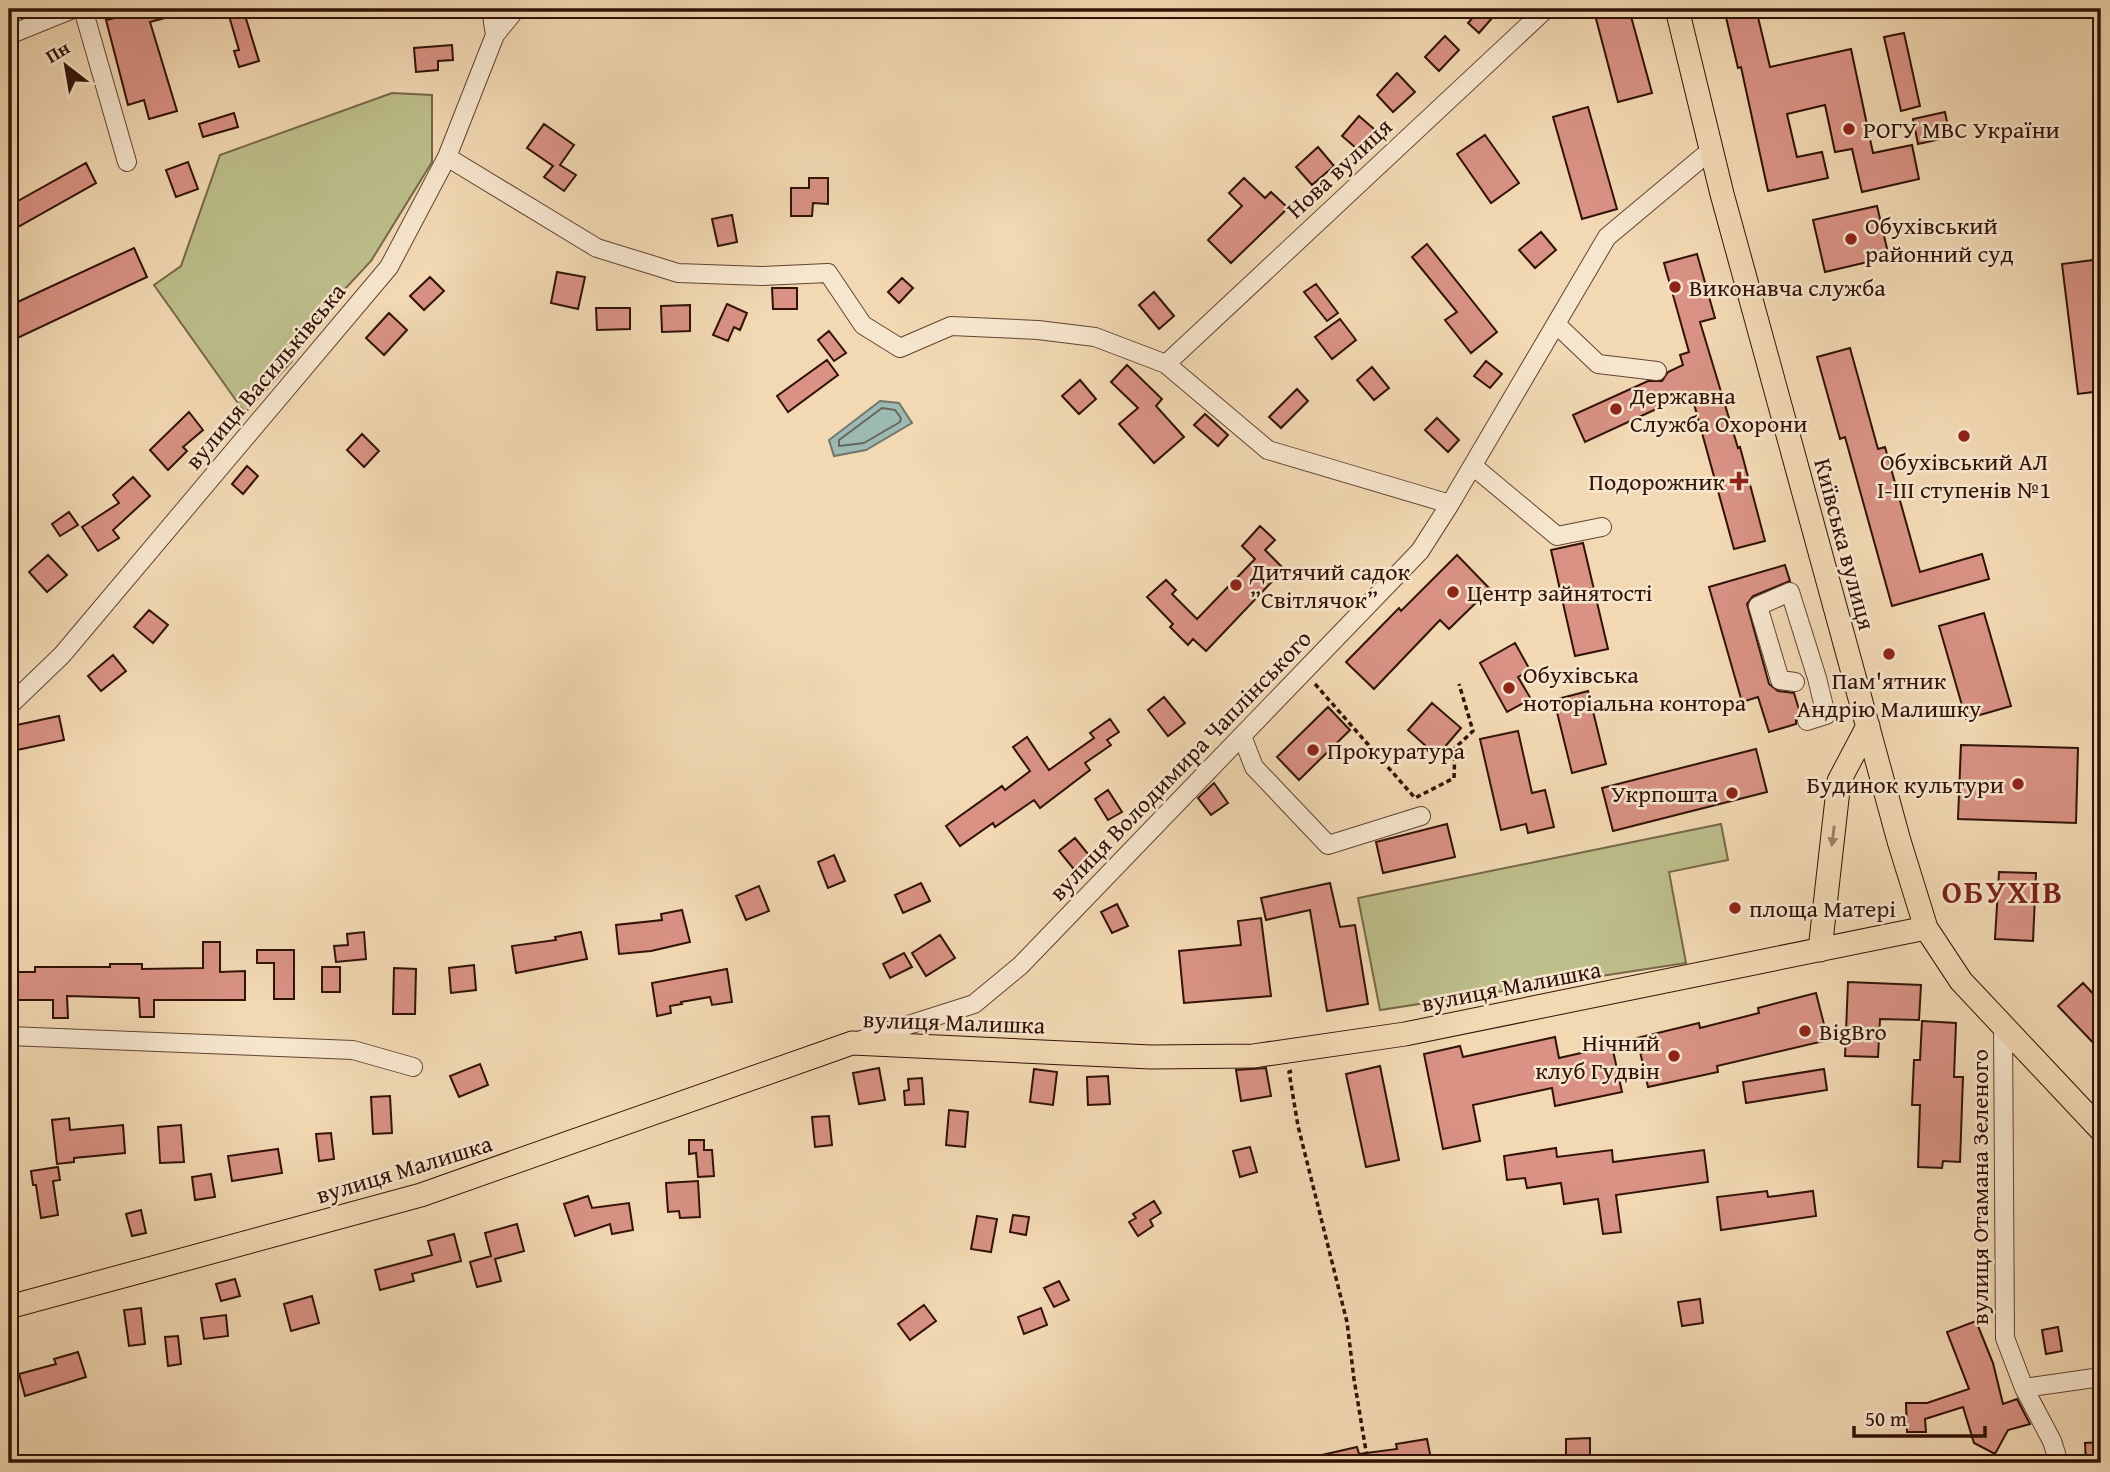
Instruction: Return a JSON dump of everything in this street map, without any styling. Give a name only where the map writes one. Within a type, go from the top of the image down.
[{"type":"main road","name":"Київська вулиця","points":[[1677,9],[1712,150],[1899,841],[1926,929],[1961,981],[2101,1130]]},
{"type":"main road","points":[[1820,950],[1839,782],[1868,726]]},
{"type":"main road","name":"вулиця Малишка","points":[[9,1307],[421,1195],[852,1043],[1151,1057],[1253,1056],[1405,1034],[1926,929]]},
{"type":"street","points":[[9,35],[73,9]]},
{"type":"street","points":[[83,9],[128,162]]},
{"type":"street","points":[[491,9],[495,35]]},
{"type":"street","points":[[495,35],[516,9]]},
{"type":"street","name":"Нова вулиця","points":[[1166,364],[1546,9]]},
{"type":"street","name":"вулиця Васильківська","points":[[9,706],[62,655],[389,267],[447,157],[495,35]]},
{"type":"street","name":"вулиця Володимира Чаплінського","points":[[852,1043],[974,1004],[1020,966],[1304,672],[1420,551],[1450,505],[1606,237],[1712,150]]},
{"type":"street","points":[[447,157],[597,248],[678,273],[762,276],[828,273],[863,325],[900,348],[951,326],[1038,330],[1095,337],[1166,364],[1268,450],[1450,505]]},
{"type":"street","points":[[1556,324],[1598,364],[1657,371]]},
{"type":"street","points":[[1473,466],[1557,536],[1602,527]]},
{"type":"street","points":[[1795,682],[1780,680],[1758,606],[1790,592],[1826,715],[1807,721]]},
{"type":"street","points":[[1242,736],[1254,767],[1328,845],[1421,816]]},
{"type":"street","name":"вулиця Отамана Зеленого","points":[[2003,1024],[2005,1338],[2024,1388],[2052,1441],[2059,1463]]},
{"type":"street","points":[[9,1036],[354,1049],[413,1067]]},
{"type":"street","points":[[2024,1388],[2101,1377]]},
{"type":"path","points":[[1304,672],[1415,798],[1454,778],[1454,748],[1473,731],[1459,684]]},
{"type":"path","points":[[1298,1070],[1289,1072],[1298,1126],[1346,1322],[1368,1463]]},
{"type":"green space","points":[[392,93],[432,95],[432,162],[371,261],[293,345],[292,361],[245,413],[154,285],[181,266],[220,155]]},
{"type":"green space","points":[[1721,824],[1728,860],[1669,872],[1686,963],[1380,1010],[1358,898]]},
{"type":"water","points":[[880,401],[899,403],[912,423],[866,450],[834,456],[829,440]]},
{"type":"building","points":[[113,9],[182,9],[183,13],[150,22],[177,111],[149,119],[144,100],[128,105],[106,20],[115,18]]},
{"type":"building","points":[[227,9],[243,9],[259,61],[239,67],[234,51],[239,50]]},
{"type":"building","points":[[1480,9],[1500,9],[1479,33],[1468,23]]},
{"type":"building","points":[[1629,9],[1652,93],[1618,102],[1595,15]]},
{"type":"building","name":"РОГУ МВС України","points":[[1756,9],[1770,67],[1851,49],[1873,153],[1912,145],[1919,179],[1862,192],[1852,149],[1835,152],[1825,105],[1787,114],[1797,157],[1822,152],[1828,178],[1768,191],[1741,67],[1738,68],[1725,13]]},
{"type":"building","points":[[1904,33],[1920,106],[1901,111],[1884,37]]},
{"type":"building","points":[[1445,36],[1459,50],[1439,71],[1425,57]]},
{"type":"building","points":[[452,45],[453,60],[438,61],[438,70],[416,72],[414,48]]},
{"type":"building","points":[[1397,73],[1415,92],[1393,112],[1377,95]]},
{"type":"building","points":[[1588,107],[1617,209],[1582,219],[1553,117]]},
{"type":"building","points":[[1945,112],[1950,137],[1918,144],[1913,119]]},
{"type":"building","points":[[234,113],[238,127],[203,137],[199,124]]},
{"type":"building","points":[[1359,116],[1381,135],[1363,154],[1342,136]]},
{"type":"building","points":[[544,124],[574,145],[560,165],[576,175],[564,191],[544,177],[553,166],[527,148]]},
{"type":"building","points":[[1485,135],[1519,183],[1491,203],[1457,154]]},
{"type":"building","points":[[1318,147],[1334,166],[1312,185],[1296,167]]},
{"type":"building","points":[[188,162],[198,189],[176,197],[166,170]]},
{"type":"building","points":[[86,163],[96,183],[9,232],[9,206]]},
{"type":"building","points":[[809,178],[828,178],[828,204],[813,203],[812,216],[791,216],[791,188],[809,188]]},
{"type":"building","points":[[1244,178],[1265,198],[1271,192],[1288,208],[1231,263],[1208,240],[1242,206],[1229,193]]},
{"type":"building","name":"Обухівський районний суд","points":[[1877,206],[1889,257],[1825,272],[1813,220]]},
{"type":"building","points":[[732,215],[737,242],[718,246],[712,219]]},
{"type":"building","points":[[1541,232],[1556,250],[1535,268],[1519,250]]},
{"type":"building","points":[[1427,244],[1497,332],[1471,353],[1445,320],[1457,312],[1412,257]]},
{"type":"building","points":[[134,248],[147,277],[9,342],[9,306]]},
{"type":"building","points":[[1697,254],[1715,318],[1700,322],[1738,448],[1740,447],[1765,541],[1734,549],[1691,393],[1585,442],[1573,415],[1648,381],[1662,381],[1668,372],[1683,365],[1680,355],[1689,352],[1664,263]]},
{"type":"building","points":[[2101,259],[2101,391],[2078,394],[2062,264]]},
{"type":"building","points":[[557,272],[585,277],[578,309],[551,303]]},
{"type":"building","points":[[430,277],[444,291],[424,310],[410,296]]},
{"type":"building","points":[[902,278],[913,288],[899,303],[888,292]]},
{"type":"building","points":[[1316,284],[1338,313],[1327,321],[1304,292]]},
{"type":"building","points":[[772,288],[797,288],[797,309],[773,309]]},
{"type":"building","points":[[1154,292],[1174,316],[1159,329],[1139,305]]},
{"type":"building","points":[[727,304],[747,313],[740,330],[734,327],[728,341],[713,335]]},
{"type":"building","points":[[690,305],[690,331],[662,332],[661,306]]},
{"type":"building","points":[[596,308],[630,308],[630,329],[597,330]]},
{"type":"building","points":[[389,313],[407,330],[384,355],[366,338]]},
{"type":"building","points":[[1340,319],[1356,340],[1332,359],[1315,337]]},
{"type":"building","points":[[829,331],[846,353],[834,361],[818,340]]},
{"type":"building","points":[[1850,348],[1878,449],[1885,447],[1920,572],[1982,554],[1989,579],[1892,606],[1845,437],[1840,439],[1817,357]]},
{"type":"building","points":[[827,360],[838,375],[788,412],[777,396]]},
{"type":"building","points":[[1486,361],[1502,374],[1490,388],[1474,376]]},
{"type":"building","points":[[1127,365],[1162,399],[1156,406],[1184,437],[1154,463],[1119,424],[1138,408],[1111,382]]},
{"type":"building","points":[[1372,367],[1389,388],[1374,400],[1357,380]]},
{"type":"building","points":[[1080,380],[1096,399],[1079,414],[1062,396]]},
{"type":"building","points":[[1297,389],[1308,401],[1281,428],[1269,417]]},
{"type":"building","points":[[189,412],[203,430],[183,447],[187,451],[168,470],[150,450]]},
{"type":"building","points":[[1205,414],[1228,435],[1218,446],[1194,425]]},
{"type":"building","points":[[1437,418],[1459,440],[1448,452],[1425,430]]},
{"type":"building","points":[[362,434],[379,451],[364,467],[347,450]]},
{"type":"building","points":[[247,466],[258,476],[243,494],[232,484]]},
{"type":"building","points":[[133,477],[150,496],[113,530],[119,538],[98,551],[82,527],[119,503],[113,495]]},
{"type":"building","points":[[69,512],[78,525],[60,536],[52,524]]},
{"type":"building","points":[[1260,526],[1275,540],[1265,550],[1284,569],[1206,651],[1193,639],[1188,645],[1170,627],[1173,624],[1147,597],[1166,580],[1176,590],[1172,594],[1197,619],[1255,559],[1242,546]]},
{"type":"building","points":[[1583,543],[1608,649],[1575,656],[1551,550]]},
{"type":"building","points":[[48,555],[67,575],[47,592],[29,572]]},
{"type":"building","points":[[1457,555],[1490,589],[1449,629],[1440,620],[1374,689],[1346,662]]},
{"type":"building","points":[[1785,565],[1790,581],[1753,596],[1747,604],[1769,684],[1778,691],[1794,693],[1800,713],[1796,724],[1769,732],[1758,697],[1742,702],[1709,587]]},
{"type":"building","points":[[149,610],[168,625],[153,643],[134,627]]},
{"type":"building","points":[[1984,613],[2011,706],[1966,719],[1939,626]]},
{"type":"building","name":"Обухівська ноторіальна контора","points":[[1515,643],[1530,670],[1518,677],[1531,699],[1507,712],[1480,663]]},
{"type":"building","points":[[113,655],[126,671],[101,691],[88,676]]},
{"type":"building","points":[[1588,691],[1606,764],[1572,773],[1554,700]]},
{"type":"building","points":[[1164,697],[1185,723],[1168,736],[1148,710]]},
{"type":"building","points":[[1432,703],[1461,728],[1437,756],[1408,730]]},
{"type":"building","points":[[1328,707],[1350,730],[1299,780],[1277,757]]},
{"type":"building","points":[[59,716],[64,740],[17,750],[12,726]]},
{"type":"building","points":[[1110,719],[1119,732],[1107,740],[1111,745],[1085,763],[1090,770],[1040,808],[1034,800],[995,827],[993,823],[960,846],[946,826],[1002,786],[1005,790],[1030,771],[1013,747],[1027,737],[1049,770],[1094,738],[1090,733]]},
{"type":"building","points":[[1518,731],[1532,793],[1545,790],[1554,827],[1528,833],[1526,824],[1501,830],[1480,739]]},
{"type":"building","name":"Будинок культури","points":[[1961,745],[2078,748],[2076,823],[1958,819]]},
{"type":"building","points":[[1756,749],[1767,792],[1613,831],[1602,788]]},
{"type":"building","points":[[1214,783],[1228,803],[1211,815],[1198,798]]},
{"type":"building","points":[[1108,790],[1122,812],[1108,820],[1095,799]]},
{"type":"building","points":[[1447,824],[1455,857],[1383,873],[1376,842]]},
{"type":"building","points":[[1075,838],[1093,860],[1077,873],[1059,851]]},
{"type":"building","points":[[834,855],[845,881],[828,888],[818,862]]},
{"type":"building","points":[[1999,872],[2036,873],[2033,941],[1995,939]]},
{"type":"building","points":[[921,883],[930,901],[903,913],[895,895]]},
{"type":"building","points":[[1330,883],[1340,927],[1355,925],[1368,1004],[1327,1011],[1310,910],[1266,920],[1261,898]]},
{"type":"building","points":[[759,886],[769,911],[746,920],[736,896]]},
{"type":"building","points":[[1117,904],[1128,926],[1112,933],[1101,912]]},
{"type":"building","points":[[682,910],[690,942],[651,951],[619,954],[616,925],[662,920],[661,914]]},
{"type":"building","points":[[1261,918],[1271,996],[1184,1003],[1179,951],[1241,945],[1238,921]]},
{"type":"building","points":[[364,932],[366,959],[336,962],[334,946],[348,945],[347,934]]},
{"type":"building","points":[[581,932],[587,959],[516,973],[512,946],[556,940],[555,937]]},
{"type":"building","points":[[940,935],[955,958],[926,976],[912,953]]},
{"type":"building","points":[[203,942],[220,942],[220,972],[245,971],[245,1000],[154,1000],[154,1017],[140,1017],[139,998],[67,996],[68,1018],[53,1018],[53,1000],[14,1000],[14,972],[35,972],[35,967],[110,967],[110,964],[142,964],[142,969],[203,968]]},
{"type":"building","points":[[257,950],[294,950],[294,999],[274,999],[274,963],[257,963]]},
{"type":"building","points":[[904,953],[912,967],[890,978],[883,964]]},
{"type":"building","points":[[474,965],[476,990],[451,993],[449,968]]},
{"type":"building","points":[[322,967],[340,967],[340,992],[322,992]]},
{"type":"building","points":[[394,968],[416,969],[415,1014],[393,1014]]},
{"type":"building","points":[[727,969],[732,1002],[712,1005],[710,997],[681,1002],[682,1004],[670,1006],[671,1013],[657,1016],[652,983]]},
{"type":"building","points":[[1848,982],[1921,985],[1919,1020],[1880,1019],[1878,1057],[1845,1056]]},
{"type":"building","points":[[2083,983],[2101,1002],[2101,1051],[2058,1006]]},
{"type":"building","points":[[1816,993],[1828,1040],[1717,1066],[1718,1072],[1648,1087],[1637,1038],[1699,1023],[1700,1028],[1759,1013],[1758,1008]]},
{"type":"building","points":[[1922,1021],[1956,1023],[1954,1077],[1963,1077],[1960,1162],[1943,1161],[1942,1168],[1918,1167],[1920,1105],[1912,1105],[1914,1060],[1920,1060]]},
{"type":"building","points":[[1555,1037],[1559,1058],[1612,1046],[1622,1092],[1555,1106],[1552,1088],[1473,1105],[1480,1141],[1443,1149],[1424,1054],[1460,1046],[1463,1057]]},
{"type":"building","points":[[480,1064],[488,1085],[459,1097],[450,1076]]},
{"type":"building","points":[[1380,1066],[1399,1160],[1366,1167],[1346,1074]]},
{"type":"building","points":[[879,1068],[885,1100],[859,1104],[853,1073]]},
{"type":"building","points":[[1266,1068],[1271,1096],[1241,1101],[1236,1070]]},
{"type":"building","points":[[1034,1069],[1057,1072],[1053,1105],[1030,1102]]},
{"type":"building","points":[[1824,1069],[1827,1090],[1746,1103],[1743,1082]]},
{"type":"building","points":[[1108,1076],[1110,1104],[1088,1105],[1087,1077]]},
{"type":"building","points":[[922,1078],[924,1104],[905,1105],[904,1091],[909,1090],[908,1079]]},
{"type":"building","points":[[390,1096],[392,1133],[373,1134],[371,1097]]},
{"type":"building","points":[[949,1110],[968,1112],[965,1147],[946,1145]]},
{"type":"building","points":[[829,1116],[832,1145],[815,1147],[812,1117]]},
{"type":"building","points":[[69,1118],[70,1130],[123,1125],[125,1153],[74,1158],[74,1162],[57,1164],[52,1120]]},
{"type":"building","points":[[181,1125],[184,1162],[160,1163],[158,1127]]},
{"type":"building","points":[[331,1133],[334,1159],[319,1161],[316,1134]]},
{"type":"building","points":[[689,1140],[704,1140],[704,1150],[712,1150],[714,1176],[698,1177],[696,1153],[689,1154]]},
{"type":"building","points":[[1250,1147],[1257,1172],[1240,1177],[1233,1151]]},
{"type":"building","points":[[1556,1148],[1557,1157],[1612,1150],[1613,1162],[1704,1150],[1708,1182],[1616,1195],[1621,1232],[1603,1234],[1598,1199],[1564,1204],[1561,1183],[1527,1188],[1525,1178],[1507,1180],[1504,1156]]},
{"type":"building","points":[[278,1149],[282,1173],[232,1181],[228,1156]]},
{"type":"building","points":[[58,1167],[60,1180],[53,1181],[58,1215],[41,1218],[31,1171]]},
{"type":"building","points":[[211,1174],[215,1197],[195,1200],[192,1177]]},
{"type":"building","points":[[698,1181],[700,1217],[680,1218],[679,1211],[668,1212],[666,1183]]},
{"type":"building","points":[[1767,1191],[1768,1197],[1813,1191],[1816,1216],[1721,1230],[1717,1197]]},
{"type":"building","points":[[588,1196],[592,1208],[629,1203],[633,1230],[612,1234],[610,1224],[575,1236],[564,1204]]},
{"type":"building","points":[[1154,1201],[1161,1213],[1150,1220],[1153,1226],[1138,1236],[1129,1222],[1136,1218],[1133,1214]]},
{"type":"building","points":[[141,1210],[146,1233],[132,1236],[126,1214]]},
{"type":"building","points":[[1013,1215],[1029,1217],[1026,1235],[1010,1232]]},
{"type":"building","points":[[977,1216],[997,1219],[991,1252],[971,1249]]},
{"type":"building","points":[[517,1224],[524,1251],[495,1259],[501,1281],[477,1287],[470,1262],[491,1256],[485,1233]]},
{"type":"building","points":[[454,1234],[461,1261],[412,1274],[414,1281],[380,1290],[375,1270],[432,1255],[428,1241]]},
{"type":"building","points":[[235,1279],[240,1296],[221,1301],[216,1284]]},
{"type":"building","points":[[1059,1281],[1069,1300],[1054,1307],[1044,1288]]},
{"type":"building","points":[[312,1296],[319,1323],[291,1331],[284,1304]]},
{"type":"building","points":[[1700,1299],[1703,1323],[1682,1326],[1678,1302]]},
{"type":"building","points":[[924,1305],[936,1321],[910,1340],[898,1324]]},
{"type":"building","points":[[141,1308],[145,1344],[129,1346],[124,1310]]},
{"type":"building","points":[[1041,1308],[1047,1325],[1024,1334],[1018,1317]]},
{"type":"building","points":[[226,1315],[228,1336],[204,1339],[201,1318]]},
{"type":"building","points":[[1976,1321],[1993,1363],[2003,1404],[2017,1399],[2030,1424],[2008,1430],[1995,1454],[1974,1443],[1963,1407],[1925,1419],[1926,1432],[1907,1432],[1906,1403],[1927,1403],[1969,1389],[1947,1332]]},
{"type":"building","points":[[2058,1327],[2062,1351],[2046,1354],[2042,1330]]},
{"type":"building","points":[[178,1336],[181,1364],[168,1366],[165,1337]]},
{"type":"building","points":[[78,1352],[86,1377],[25,1396],[19,1374],[56,1364],[54,1359]]},
{"type":"building","points":[[1590,1438],[1590,1463],[1566,1463],[1566,1439]]},
{"type":"building","points":[[1427,1439],[1431,1459],[1409,1463],[1314,1463],[1313,1457],[1357,1447],[1359,1454],[1397,1449],[1396,1444]]},
{"type":"building","points":[[2101,1442],[2101,1463],[2086,1463],[2085,1443]]},
{"type":"place","name":"РОГУ МВС України","points":[[1849,129]]},
{"type":"place","name":"Обухівський районний суд","points":[[1851,239]]},
{"type":"place","name":"Виконавча служба","points":[[1675,287]]},
{"type":"place","name":"Державна Служба Охорони","points":[[1616,409]]},
{"type":"place","name":"Обухівський АЛ І-ІІІ ступенів №1","points":[[1964,436]]},
{"type":"place","name":"Подорожник","points":[[1739,481]]},
{"type":"place","name":"Дитячий садок ”Світлячок”","points":[[1236,585]]},
{"type":"place","name":"Центр зайнятості","points":[[1453,592]]},
{"type":"place","name":"Пам'ятник Андрію Малишку","points":[[1889,654]]},
{"type":"place","name":"Обухівська ноторіальна контора","points":[[1509,688]]},
{"type":"place","name":"Прокуратура","points":[[1313,750]]},
{"type":"place","name":"Будинок культури","points":[[2018,784]]},
{"type":"place","name":"Укрпошта","points":[[1732,793]]},
{"type":"place","name":"площа Матері","points":[[1735,908]]},
{"type":"place","name":"BigBro","points":[[1805,1031]]},
{"type":"place","name":"Нічний клуб Гудвін","points":[[1674,1056]]},
{"type":"district","name":"ОБУХІВ","points":[[2003,891]]}]
